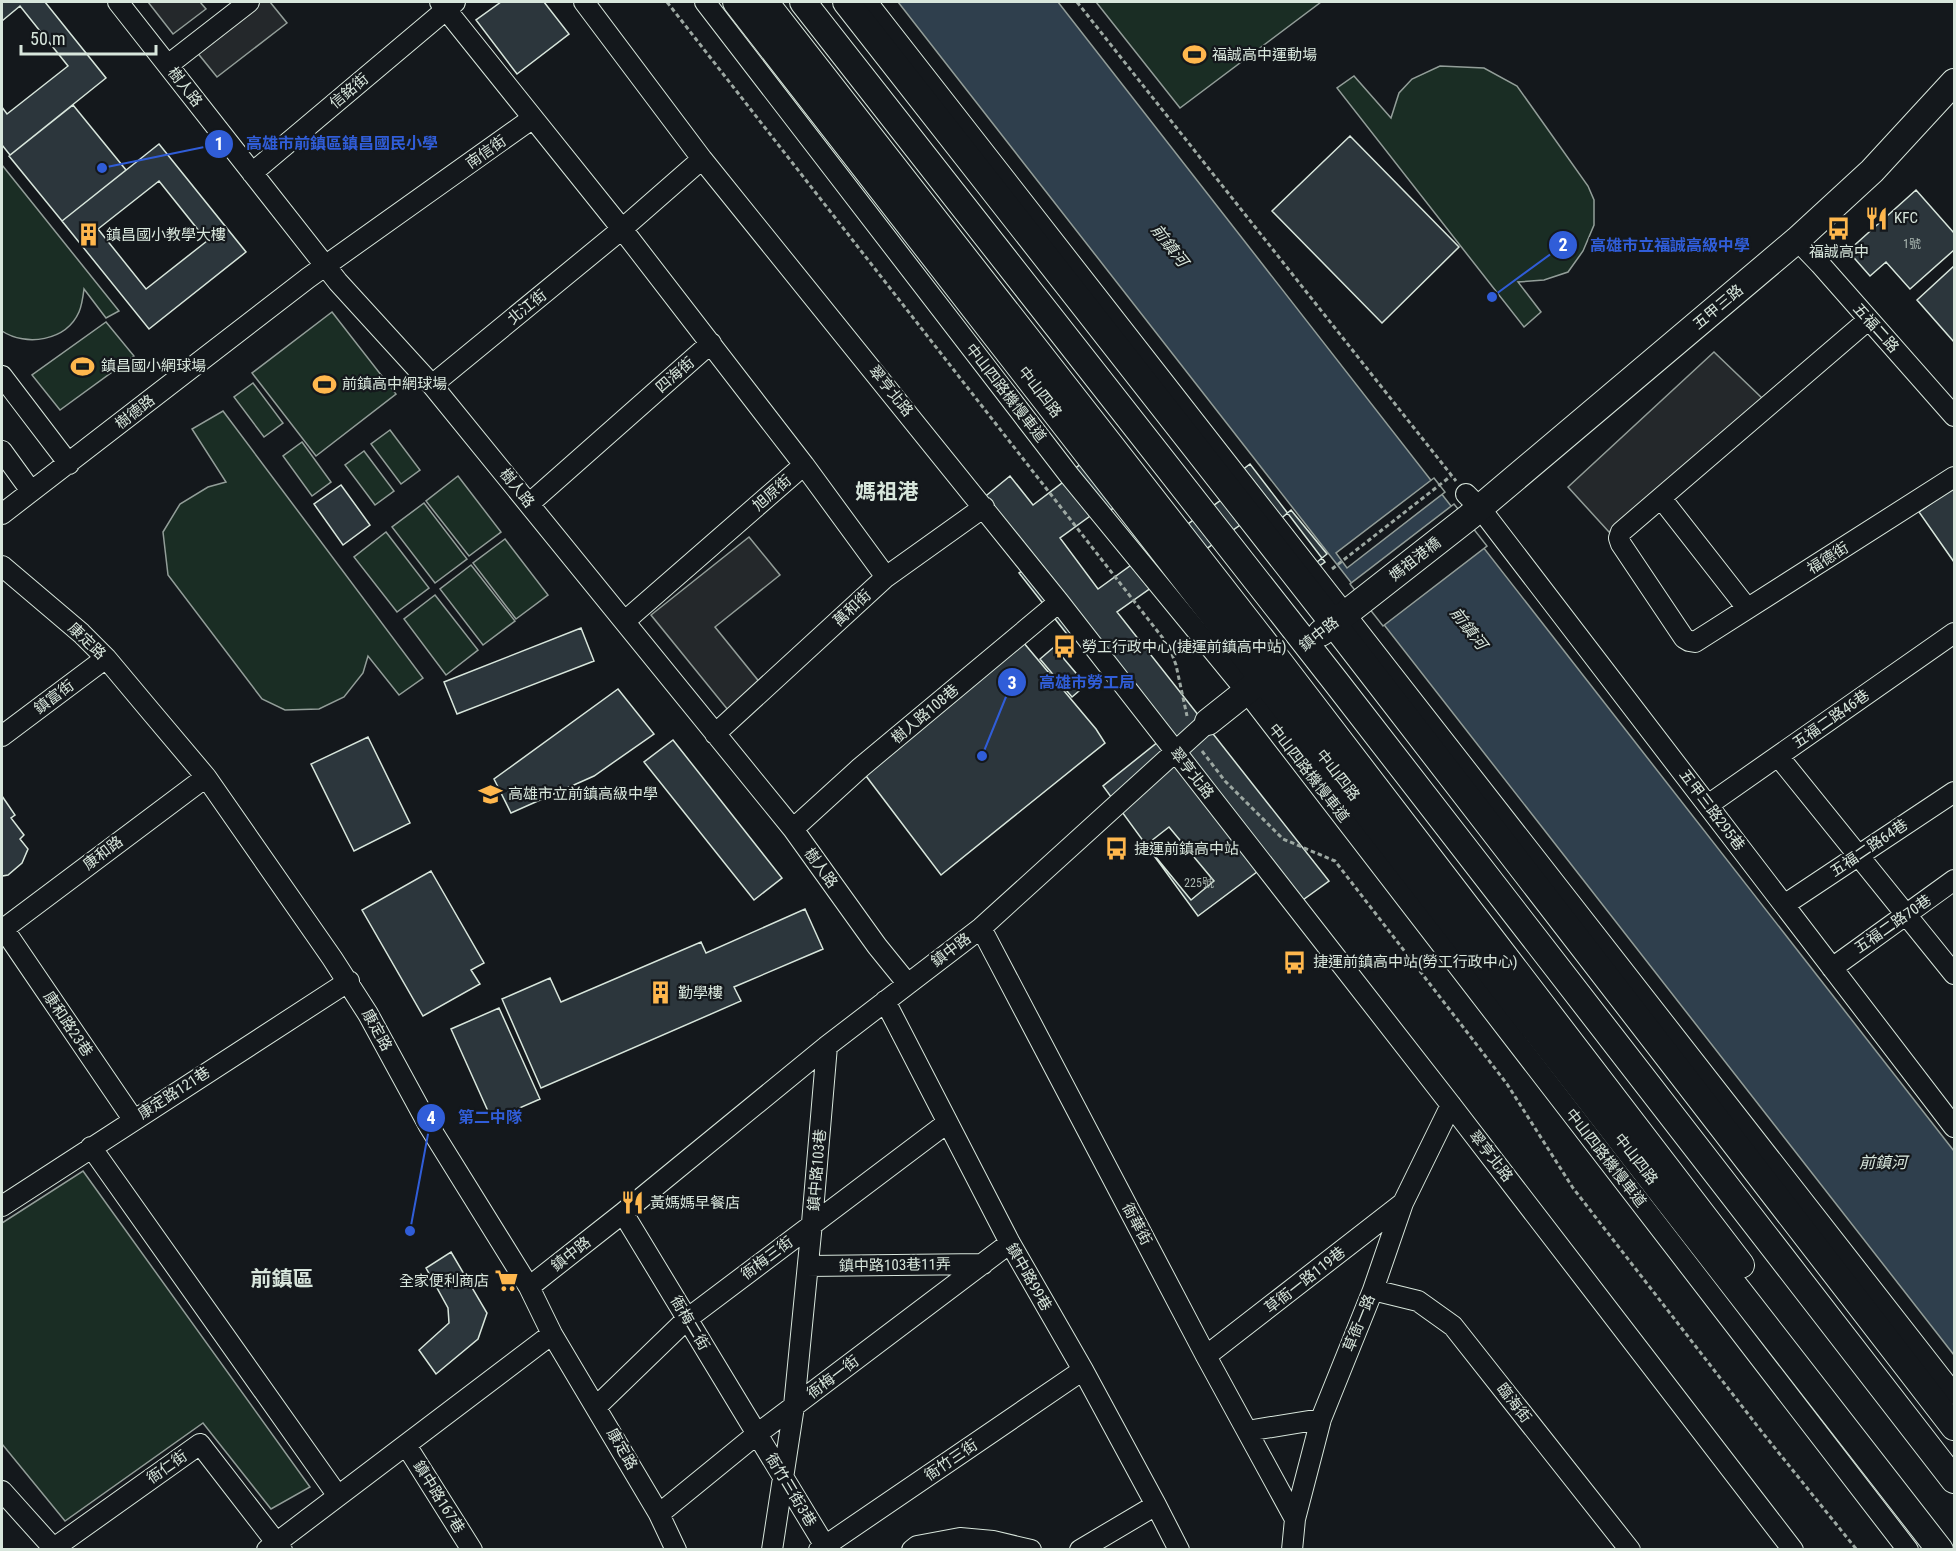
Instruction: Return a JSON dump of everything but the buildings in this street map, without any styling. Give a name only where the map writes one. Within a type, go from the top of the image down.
[{"type":"main road","name":"中山四路","points":[[736,2],[1940,1550]]},
{"type":"main road","name":"中山四路","points":[[765,2],[1263,678],[1838,1392],[1954,1540]]},
{"type":"main road","points":[[803,2],[1307,644],[1954,1480]]},
{"type":"main road","points":[[846,2],[1346,613],[1954,1427]]},
{"type":"main road","name":"五甲三路","points":[[1472,506],[1797,240],[1872,171],[1952,90]]},
{"type":"main road","name":"媽祖港橋","points":[[1346,613],[1472,506]]},
{"type":"main road","name":"鎮中路","points":[[1200,730],[1346,613]]},
{"type":"street","name":"樹人路","points":[[118,2],[324,266],[432,385],[793,829],[877,946],[908,983]]},
{"type":"street","points":[[168,66],[249,2]]},
{"type":"street","name":"翠亨北路","points":[[584,2],[702,159],[1059,602],[1451,1105],[1793,1550]]},
{"type":"street","name":"中山四路機慢車道","points":[[705,2],[1069,475],[1263,678],[1822,1438],[1908,1550]]},
{"type":"street","points":[[867,2],[1954,1394]]},
{"type":"street","points":[[447,4],[533,118],[711,343]]},
{"type":"street","name":"信銘街","points":[[252,173],[447,4]]},
{"type":"street","name":"南信街","points":[[324,266],[533,118]]},
{"type":"street","name":"北江街","points":[[432,385],[622,229],[702,159]]},
{"type":"street","name":"五福二路","points":[[1797,240],[1954,416]]},
{"type":"street","name":"樹德路","points":[[2,514],[324,266]]},
{"type":"street","points":[[1748,608],[1661,498],[1868,320]]},
{"type":"street","name":"旭原街","points":[[625,621],[804,465],[711,343]]},
{"type":"street","name":"四海街","points":[[530,503],[711,343]]},
{"type":"street","points":[[2,376],[69,464]]},
{"type":"street","points":[[2,451],[31,491]]},
{"type":"street","points":[[804,465],[886,577]]},
{"type":"street","name":"福德街","points":[[1661,498],[1621,532],[1619,538],[1684,638],[1695,642],[1954,477]]},
{"type":"street","name":"五甲三路295巷","points":[[1472,506],[1708,805],[1954,1127]]},
{"type":"street","name":"萬和街","points":[[715,734],[886,577],[984,507]]},
{"type":"street","name":"康定路","points":[[2,566],[81,633],[106,658],[206,777],[348,981],[429,1126],[530,1287],[552,1334],[597,1406],[659,1514],[676,1550]]},
{"type":"street","name":"樹人路108巷","points":[[793,829],[860,768],[1059,602]]},
{"type":"street","name":"五福二路46巷","points":[[1708,805],[1954,633]]},
{"type":"street","name":"鎮富街","points":[[2,736],[106,658]]},
{"type":"street","name":"鎮中路","points":[[530,1287],[827,1046],[981,928],[1200,730]]},
{"type":"street","points":[[1778,756],[1954,974]]},
{"type":"street","name":"康和路","points":[[2,929],[206,777]]},
{"type":"street","name":"五福二路64巷","points":[[1784,905],[1954,792]]},
{"type":"street","name":"五福二路70巷","points":[[1832,968],[1954,880]]},
{"type":"street","name":"衙華街","points":[[981,928],[1206,1356],[1295,1519]]},
{"type":"street","name":"康和路23巷","points":[[2,929],[133,1119]]},
{"type":"street","name":"康定路121巷","points":[[2,1206],[348,981]]},
{"type":"street","name":"鎮中路99巷","points":[[885,1001],[1010,1243],[1083,1370],[1179,1550]]},
{"type":"street","name":"鎮中路103巷","points":[[772,1550],[794,1406],[827,1046]]},
{"type":"street","name":"草衙一路","points":[[1292,1550],[1295,1519],[1321,1419],[1373,1290],[1403,1203],[1451,1105]]},
{"type":"street","name":"衙梅三街","points":[[597,1406],[687,1319],[947,1123]]},
{"type":"street","points":[[91,1148],[338,1496]]},
{"type":"street","name":"草衙一路119巷","points":[[1206,1356],[1403,1203]]},
{"type":"street","name":"衙梅二街","points":[[623,1213],[757,1434]]},
{"type":"street","name":"衙梅一街","points":[[659,1514],[757,1434],[1010,1243]]},
{"type":"street","name":"鎮中路103巷11弄","points":[[808,1266],[983,1264]]},
{"type":"street","name":"臨海街","points":[[1373,1290],[1418,1301],[1453,1326],[1630,1550]]},
{"type":"street","points":[[275,1547],[338,1496],[552,1334]]},
{"type":"street","name":"衙竹三街","points":[[822,1548],[1083,1370]]},
{"type":"street","points":[[1247,1431],[1321,1419]]},
{"type":"street","name":"衙竹三街3巷","points":[[757,1434],[822,1548]]},
{"type":"street","points":[[1822,1438],[1877,1495],[1920,1550]]},
{"type":"street","name":"衙仁街","points":[[54,1549],[200,1444],[275,1547]]},
{"type":"street","name":"鎮中路167巷","points":[[406,1445],[472,1550]]},
{"type":"street","points":[[2,1491],[54,1549]]},
{"type":"street","points":[[1080,1550],[1156,1505]]},
{"type":"street","points":[[912,1550],[917,1546],[960,1538],[993,1541],[1031,1550]]},
{"type":"path","points":[[667,2],[1169,646],[1200,730],[1225,781],[1283,839],[1335,861],[1507,1084],[1573,1188],[1857,1550]]},
{"type":"path","points":[[1077,2],[1451,476],[1472,506]]},
{"type":"path","points":[[1332,569],[1451,476]]},
{"type":"green space","name":"福誠高中運動場","points":[[1096,2],[1321,2],[1180,108]]},
{"type":"green space","points":[[1440,66],[1484,68],[1517,86],[1588,186],[1594,200],[1594,225],[1583,251],[1568,272],[1544,280],[1518,282],[1541,312],[1524,327],[1337,88],[1354,76],[1391,118],[1399,93],[1412,79]]},
{"type":"green space","points":[[2,165],[119,311],[106,318],[84,289],[80,309],[73,322],[55,335],[33,340],[22,339],[2,331]]},
{"type":"green space","name":"前鎮高中網球場","points":[[332,312],[396,394],[316,456],[252,373]]},
{"type":"green space","name":"鎮昌國小網球場","points":[[106,322],[134,356],[60,410],[32,375]]},
{"type":"green space","points":[[253,383],[283,423],[264,437],[234,397]]},
{"type":"green space","points":[[223,411],[423,678],[399,695],[368,656],[363,673],[344,697],[319,709],[285,710],[262,699],[168,575],[163,532],[180,504],[208,487],[226,482],[192,429]]},
{"type":"green space","points":[[390,430],[420,470],[401,484],[371,444]]},
{"type":"green space","points":[[302,442],[331,482],[312,496],[283,456]]},
{"type":"green space","points":[[364,451],[394,491],[375,505],[345,465]]},
{"type":"green space","points":[[458,476],[501,532],[469,556],[426,501]]},
{"type":"green space","points":[[424,503],[467,559],[435,583],[392,527]]},
{"type":"green space","points":[[386,532],[429,588],[397,612],[354,557]]},
{"type":"green space","points":[[505,539],[548,595],[516,619],[473,563]]},
{"type":"green space","points":[[471,565],[515,621],[483,645],[440,589]]},
{"type":"green space","points":[[435,595],[478,650],[446,675],[404,619]]},
{"type":"green space","points":[[83,1171],[310,1487],[271,1509],[203,1423],[65,1521],[2,1444],[2,1223]]},
{"type":"shaded area","points":[[148,2],[200,2],[206,9],[173,34]]},
{"type":"shaded area","points":[[259,2],[270,2],[287,23],[217,77],[196,51]]},
{"type":"shaded area","points":[[1714,352],[1763,399],[1609,532],[1568,487]]},
{"type":"shaded area","points":[[749,537],[780,575],[715,627],[761,684],[728,710],[651,615]]},
{"type":"water","name":"前鎮河","points":[[898,2],[1058,2],[1954,1151],[1954,1355]]},
{"type":"pier","points":[[1434,478],[1445,492],[1347,568],[1336,553]]},
{"type":"pier","points":[[1454,504],[1487,546],[1383,626],[1350,584]]},
{"type":"place","name":"福誠高中運動場","points":[[1194,55]]},
{"type":"place","name":"高雄市前鎮區鎮昌國民小學","points":[[102,168]]},
{"type":"place","name":"KFC","points":[[1876,218]]},
{"type":"place","name":"福誠高中","points":[[1839,228]]},
{"type":"place","name":"鎮昌國小教學大樓","points":[[88,235]]},
{"type":"place","name":"高雄市立福誠高級中學","points":[[1492,297]]},
{"type":"place","name":"鎮昌國小網球場","points":[[83,366]]},
{"type":"place","name":"前鎮高中網球場","points":[[324,384]]},
{"type":"place","name":"勞工行政中心(捷運前鎮高中站)","points":[[1064,647]]},
{"type":"place","name":"高雄市勞工局","points":[[982,756]]},
{"type":"place","name":"高雄市立前鎮高級中學","points":[[490,794]]},
{"type":"place","name":"捷運前鎮高中站","points":[[1116,849]]},
{"type":"place","name":"捷運前鎮高中站(勞工行政中心)","points":[[1295,962]]},
{"type":"place","name":"勤學樓","points":[[660,993]]},
{"type":"place","name":"黃媽媽早餐店","points":[[632,1203]]},
{"type":"place","name":"第二中隊","points":[[410,1231]]},
{"type":"place","name":"全家便利商店","points":[[507,1281]]},
{"type":"district","name":"媽祖港","points":[[887,492]]},
{"type":"district","name":"前鎮區","points":[[282,1279]]}]
